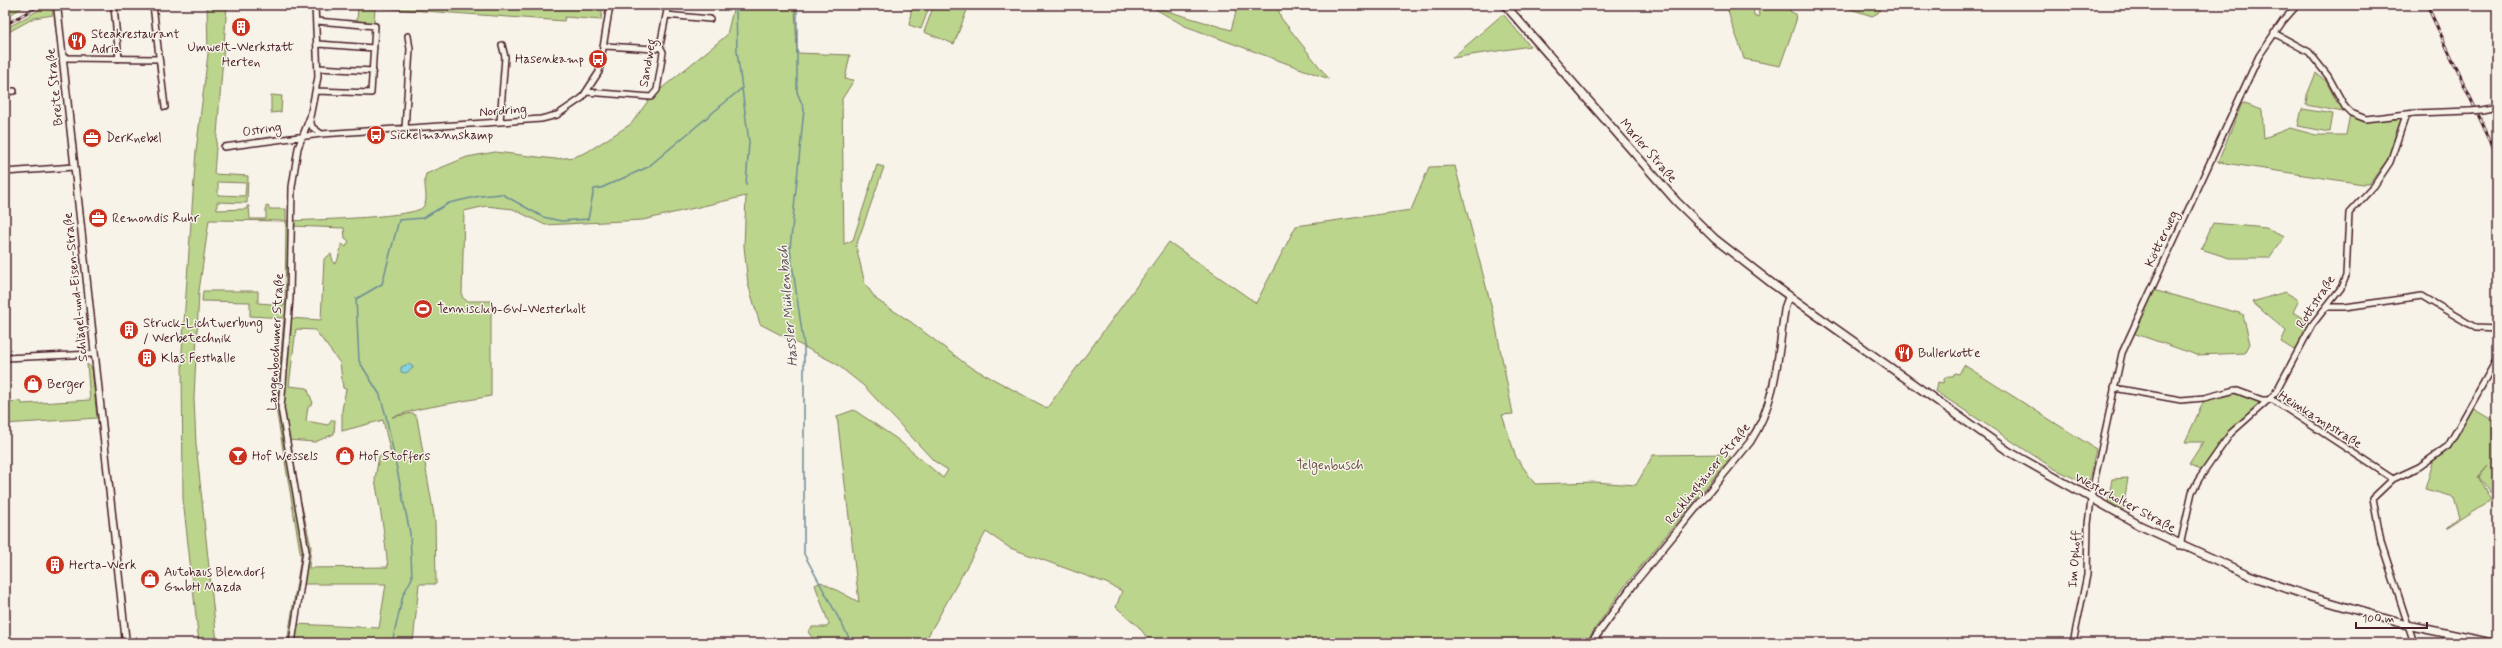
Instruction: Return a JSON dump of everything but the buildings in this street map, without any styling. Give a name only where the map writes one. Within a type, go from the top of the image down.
[{"type":"main road","name":"Marler Straße","points":[[1505,5],[1693,218],[1734,255],[1789,296]]},
{"type":"main road","name":"Westerholter Straße","points":[[1789,296],[2008,451],[2091,500],[2180,546],[2272,583],[2407,625],[2492,643]]},
{"type":"street","name":"Breite Straße","points":[[57,5],[74,167]]},
{"type":"street","points":[[153,5],[158,59],[165,107]]},
{"type":"street","name":"Langenbochumer Straße","points":[[292,643],[306,551],[281,408],[290,298],[292,188],[298,148],[310,117],[316,91],[318,44],[316,5]]},
{"type":"street","name":"Nordring","points":[[303,136],[541,119],[556,115],[572,106],[587,92],[599,72],[605,46],[610,5]]},
{"type":"street","name":"Sandweg","points":[[587,92],[651,98],[657,90],[663,52],[660,46],[668,5]]},
{"type":"street","name":"Kötterweg","points":[[2091,500],[2122,353],[2248,80],[2274,33],[2297,5]]},
{"type":"street","points":[[114,6],[119,59]]},
{"type":"street","points":[[666,15],[710,19]]},
{"type":"street","points":[[316,91],[368,95],[371,91],[374,48],[374,24],[317,21]]},
{"type":"street","points":[[2274,33],[2309,52],[2328,76],[2345,107],[2351,113],[2366,119],[2482,110],[2497,107]]},
{"type":"street","points":[[405,128],[410,49],[408,36]]},
{"type":"street","points":[[318,44],[374,48]]},
{"type":"street","points":[[500,122],[505,57],[502,46]]},
{"type":"street","points":[[605,46],[655,49],[660,46]]},
{"type":"street","points":[[63,58],[158,59]]},
{"type":"street","points":[[318,68],[373,71]]},
{"type":"street","points":[[5,92],[14,91]]},
{"type":"street","name":"Rottstraße","points":[[2180,546],[2191,497],[2199,479],[2231,433],[2268,400],[2284,378],[2312,325],[2328,307],[2346,276],[2349,213],[2374,186],[2390,162],[2406,115]]},
{"type":"street","points":[[310,117],[312,127],[321,134]]},
{"type":"street","name":"Ostring","points":[[224,147],[303,136]]},
{"type":"street","points":[[5,172],[74,167]]},
{"type":"street","name":"Schlägel-und-Eisen-Straße","points":[[74,167],[93,354],[126,643]]},
{"type":"street","name":"Recklinghäuser Straße","points":[[1591,643],[1636,581],[1760,428],[1773,393],[1785,306],[1789,296]]},
{"type":"street","points":[[2328,307],[2336,308],[2422,296],[2476,328],[2497,329]]},
{"type":"street","points":[[5,358],[93,354]]},
{"type":"street","points":[[2414,643],[2380,542],[2373,498],[2393,479],[2419,467],[2448,446],[2497,359]]},
{"type":"street","name":"Heimkampstraße","points":[[2114,388],[2181,400],[2204,398],[2235,390],[2268,400],[2273,400],[2393,479]]},
{"type":"street","name":"Im Ophoff","points":[[2072,643],[2087,575],[2088,524],[2091,500]]},
{"type":"green space","points":[[15,5],[26,5],[5,18],[5,11]]},
{"type":"green space","points":[[48,5],[52,5],[53,15],[34,18],[5,34],[5,29]]},
{"type":"green space","points":[[207,5],[227,5],[214,174],[248,176],[247,203],[217,202],[217,210],[247,209],[247,206],[249,206],[250,219],[266,219],[266,206],[269,206],[269,209],[286,209],[286,221],[209,220],[199,291],[194,398],[196,444],[217,643],[199,643],[183,499],[182,351],[196,151],[208,54]],"holes":[[[218,182],[246,183],[245,196],[218,195]]]},
{"type":"green space","points":[[382,5],[603,5],[601,20],[565,17],[564,21],[382,8]]},
{"type":"green space","name":"Telgenbusch","points":[[734,5],[795,5],[797,53],[850,55],[845,79],[854,80],[842,99],[844,244],[853,240],[877,165],[884,167],[856,246],[865,284],[877,300],[911,322],[967,365],[1047,408],[1169,242],[1256,303],[1296,226],[1411,210],[1429,167],[1455,166],[1494,317],[1513,414],[1502,415],[1516,457],[1535,484],[1595,482],[1636,485],[1653,455],[1725,454],[1731,457],[1627,583],[1585,643],[1151,643],[1139,627],[1116,607],[1122,591],[1106,583],[1010,548],[986,532],[924,643],[816,643],[808,632],[812,627],[827,627],[829,624],[815,585],[821,582],[859,602],[837,416],[854,410],[897,439],[943,478],[948,470],[934,461],[864,386],[835,363],[760,324],[748,284],[744,246],[746,196],[643,220],[545,225],[513,209],[486,206],[464,211],[462,297],[467,301],[491,301],[491,396],[419,409],[392,417],[413,413],[417,418],[435,521],[436,584],[419,584],[413,643],[287,643],[301,557],[276,408],[284,318],[250,316],[250,302],[202,301],[203,291],[258,291],[258,303],[285,305],[286,221],[381,216],[416,211],[425,204],[426,174],[467,157],[495,152],[555,159],[574,157],[587,152],[631,124],[651,97],[727,35]],"holes":[[[291,226],[344,228],[345,238],[349,241],[346,247],[342,244],[337,262],[334,264],[331,254],[324,259],[321,320],[288,318]],[[296,329],[315,330],[340,363],[343,388],[346,389],[342,410],[342,431],[383,420],[391,454],[379,456],[375,479],[388,567],[309,568],[311,547],[301,502],[297,502],[287,440],[315,442],[334,434],[335,420],[332,420],[328,425],[306,421],[308,407],[313,403],[307,388],[289,386]],[[302,584],[386,584],[379,628],[295,624]]]},
{"type":"green space","points":[[912,5],[930,5],[921,29],[909,25]]},
{"type":"green space","points":[[934,5],[969,5],[954,44],[924,32]]},
{"type":"green space","points":[[1238,5],[1277,5],[1281,18],[1329,79],[1185,26],[1150,6],[1231,30]]},
{"type":"green space","points":[[1727,5],[1753,5],[1754,15],[1759,17],[1758,5],[1792,5],[1790,11],[1795,14],[1796,21],[1780,66],[1744,59],[1730,19]]},
{"type":"green space","points":[[1838,5],[1882,5],[1878,13],[1872,16]]},
{"type":"green space","points":[[358,7],[375,8],[374,23],[357,21]]},
{"type":"green space","points":[[1503,14],[1530,46],[1452,58]]},
{"type":"green space","points":[[2316,73],[2326,81],[2338,104],[2342,105],[2343,112],[2306,105],[2307,95]]},
{"type":"green space","points":[[271,95],[282,96],[281,112],[271,113]]},
{"type":"green space","points":[[2242,103],[2262,110],[2264,138],[2290,128],[2316,135],[2346,135],[2350,114],[2366,120],[2402,119],[2388,159],[2369,184],[2363,184],[2218,162]]},
{"type":"green space","points":[[2302,109],[2333,114],[2330,132],[2298,126]]},
{"type":"green space","points":[[2213,223],[2266,228],[2285,236],[2269,258],[2229,258],[2201,249]]},
{"type":"green space","points":[[2153,290],[2243,314],[2250,344],[2245,353],[2197,355],[2133,333]]},
{"type":"green space","points":[[2285,292],[2299,300],[2293,312],[2311,324],[2296,351],[2281,342],[2286,331],[2252,302]]},
{"type":"green space","points":[[87,364],[92,368],[97,418],[5,424],[5,402],[21,401],[22,404],[90,400]]},
{"type":"green space","points":[[1964,365],[2096,449],[2088,485],[2053,468],[1935,391],[1938,382],[1943,383],[1945,377],[1953,377],[1955,373],[1959,374]]},
{"type":"green space","points":[[2233,392],[2259,400],[2259,406],[2228,434],[2202,471],[2189,464],[2203,442],[2185,442],[2203,403],[2203,399]]},
{"type":"green space","points":[[2472,408],[2497,423],[2497,502],[2479,477],[2488,466],[2478,477],[2491,500],[2447,528],[2460,518],[2454,497],[2425,489],[2434,459],[2448,449]]},
{"type":"green space","points":[[2128,478],[2123,510],[2108,502],[2112,479]]},
{"type":"water","points":[[408,364],[412,365],[413,368],[406,373],[401,372],[401,367]]},
{"type":"waterway","points":[[736,5],[737,51],[749,142],[746,185]]},
{"type":"waterway","name":"Hassler Mühlenbach","points":[[797,5],[797,92],[804,109],[790,249],[804,346],[804,554],[852,643]]},
{"type":"waterway","points":[[392,643],[403,595],[412,578],[410,533],[386,416],[380,395],[359,361],[356,299],[382,284],[399,220],[423,218],[449,203],[480,196],[502,194],[543,217],[561,221],[588,219],[594,189],[601,188],[648,167],[742,88]]},
{"type":"railway","points":[[5,25],[40,5]]},
{"type":"railway","points":[[2427,5],[2497,155]]},
{"type":"place","name":"Umwelt-Werkstatt Herten","points":[[241,27]]},
{"type":"place","name":"Steakrestaurant Adria","points":[[77,41]]},
{"type":"place","name":"Hasenkamp","points":[[598,59]]},
{"type":"place","name":"Sickelmannskamp","points":[[376,135]]},
{"type":"place","name":"DerKnebel","points":[[92,138]]},
{"type":"place","name":"Remondis Ruhr","points":[[98,218]]},
{"type":"place","name":"Tennisclub-GW-Westerholt","points":[[423,309]]},
{"type":"place","name":"Struck-Lichtwerbung / Werbetechnik","points":[[129,330]]},
{"type":"place","name":"Bullerkotte","points":[[1904,353]]},
{"type":"place","name":"Klas Festhalle","points":[[147,358]]},
{"type":"place","name":"Berger","points":[[33,384]]},
{"type":"place","name":"Hof Wessels","points":[[238,456]]},
{"type":"place","name":"Hof Stoffers","points":[[345,456]]},
{"type":"place","name":"Herta-Werk","points":[[55,565]]},
{"type":"place","name":"Autohaus Blendorf GmbH Mazda","points":[[150,579]]}]
